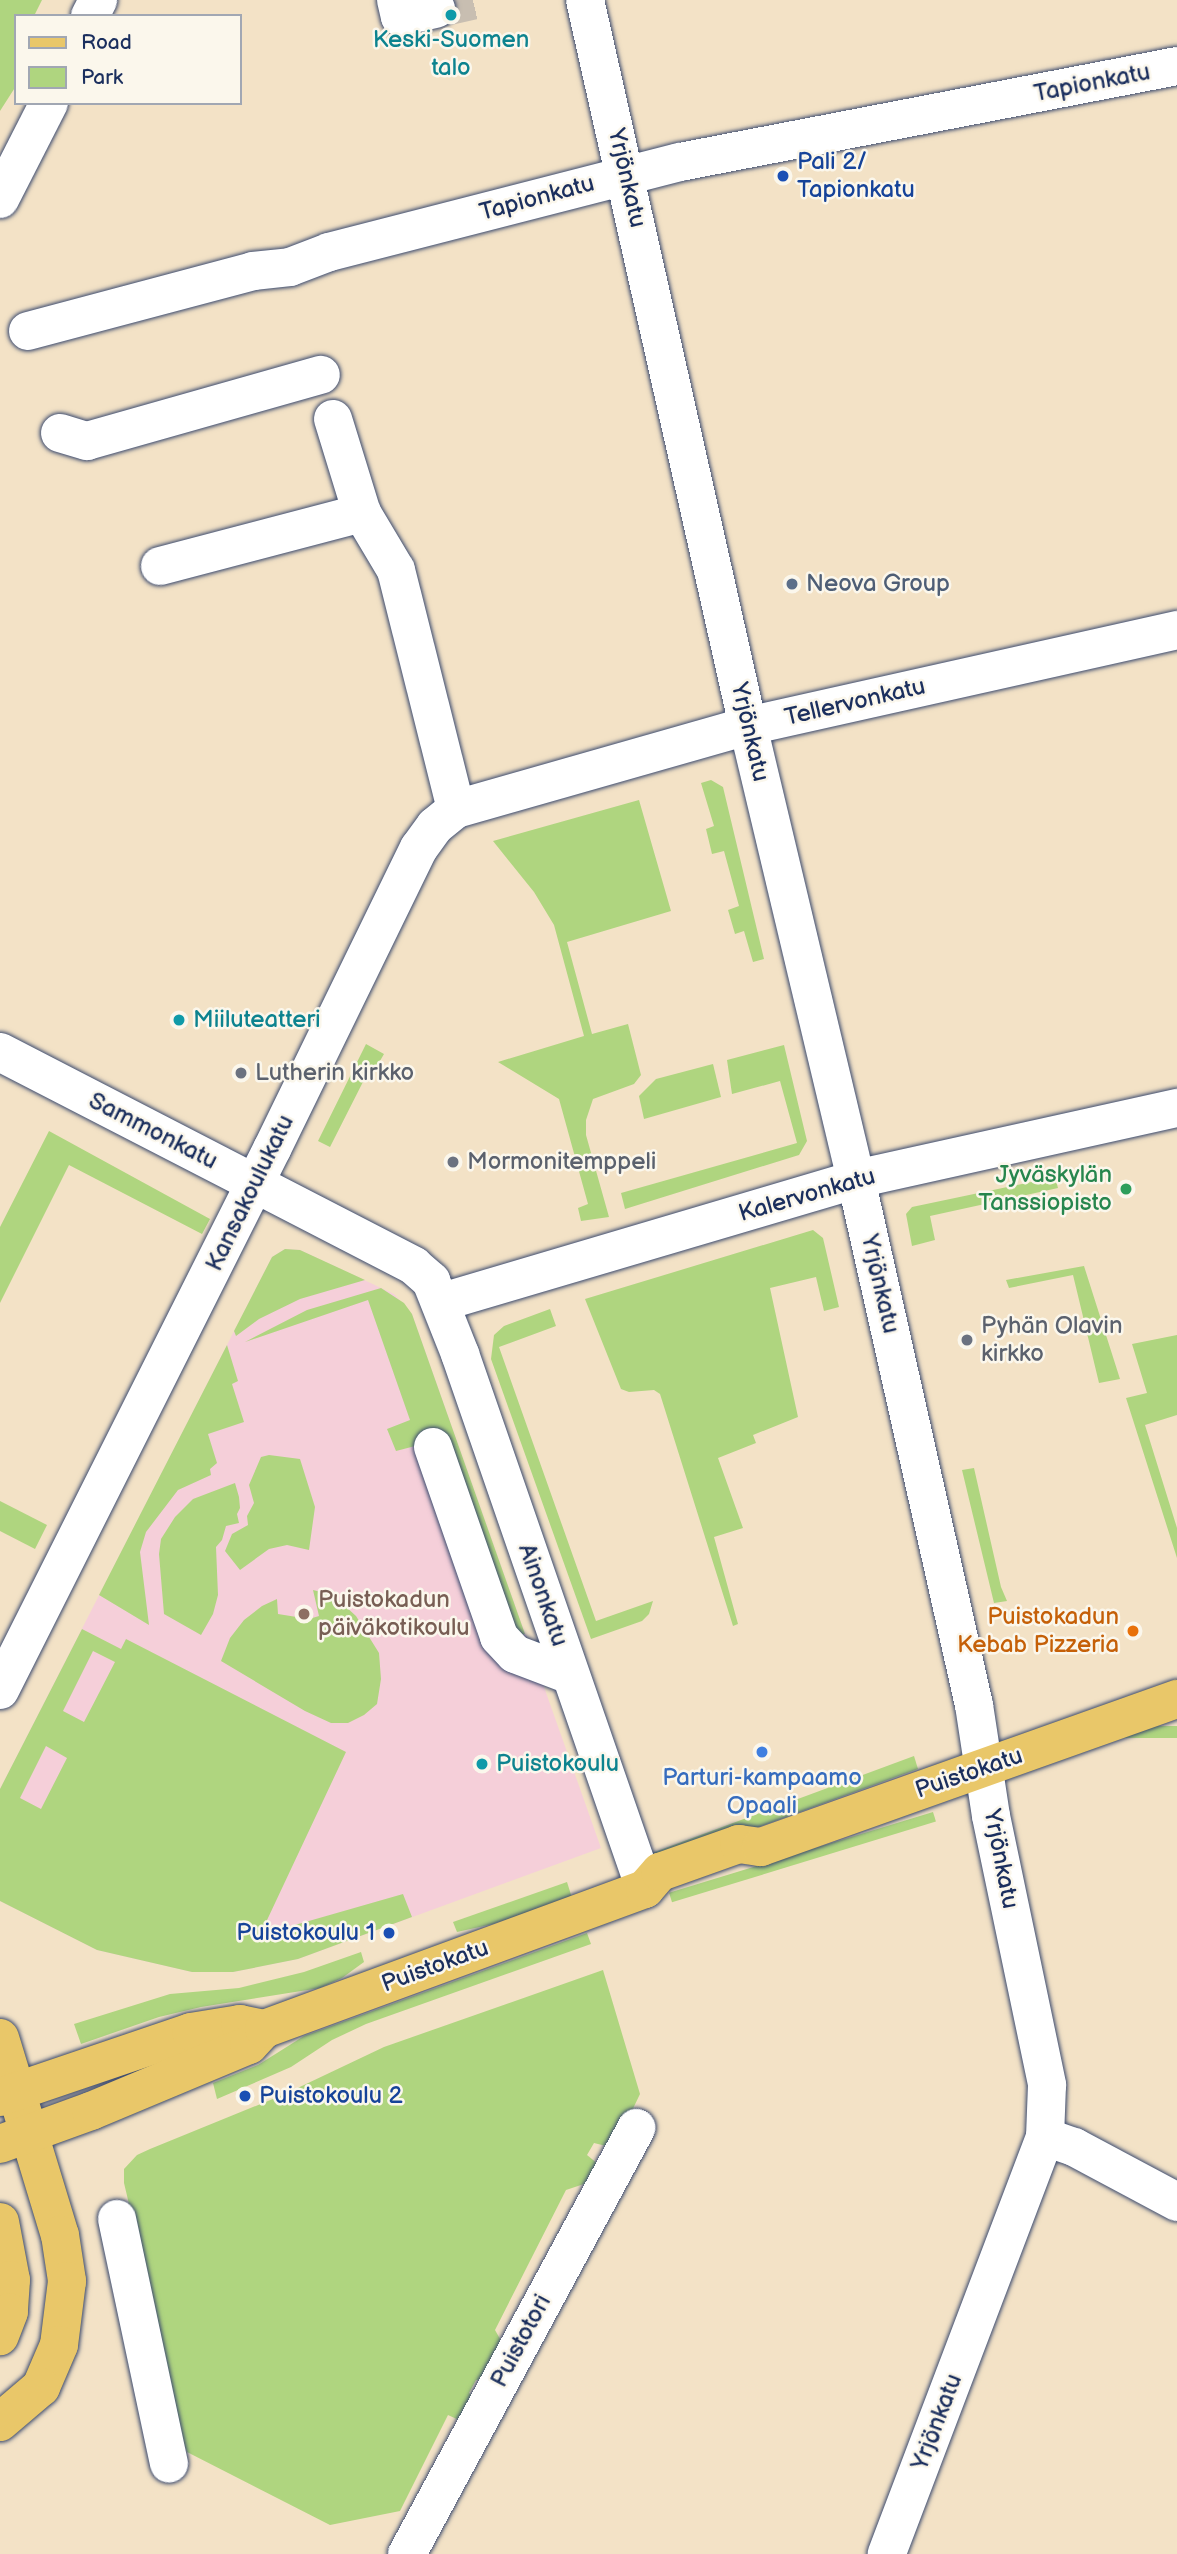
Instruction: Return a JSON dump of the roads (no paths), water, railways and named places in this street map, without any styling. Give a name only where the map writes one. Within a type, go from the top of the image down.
[{"type":"main road","name":"Puistokatu","points":[[16,2139],[249,2045],[264,2029],[645,1889],[667,1891],[746,1863],[761,1847],[1177,1699]]},
{"type":"main road","name":"Puistokatu","points":[[9,2094],[191,2032],[240,2024],[264,2029]]},
{"type":"main road","points":[[0,2038],[16,2139],[60,2235],[66,2281],[66,2309],[59,2345],[41,2387],[0,2422]]},
{"type":"main road","points":[[0,2222],[11,2280],[9,2312],[0,2336]]},
{"type":"street","points":[[396,0],[400,17],[436,9]]},
{"type":"street","name":"Yrjönkatu","points":[[585,0],[627,175],[748,726],[856,1179],[986,1768],[991,1815],[1047,2085],[1045,2137],[887,2554]]},
{"type":"street","name":"Tapionkatu","points":[[28,331],[253,271],[290,267],[330,252],[627,175],[1177,66]]},
{"type":"street","points":[[0,199],[49,105]]},
{"type":"street","points":[[60,433],[87,441],[321,375]]},
{"type":"street","points":[[333,419],[362,513],[396,570],[456,809]]},
{"type":"street","points":[[160,566],[362,513]]},
{"type":"street","name":"Tellervonkatu","points":[[456,809],[748,726],[1177,630]]},
{"type":"street","name":"Kansakoulukatu","points":[[0,1690],[419,848],[435,827],[456,809]]},
{"type":"street","name":"Sammonkatu","points":[[0,1052],[414,1266],[431,1281],[442,1302]]},
{"type":"street","name":"Kalervonkatu","points":[[442,1302],[856,1179],[1177,1108]]},
{"type":"street","name":"Ainonkatu","points":[[442,1302],[645,1889]]},
{"type":"street","points":[[433,1447],[499,1637],[515,1654],[570,1675]]},
{"type":"street","name":"Puistotori","points":[[407,2554],[636,2127]]},
{"type":"street","points":[[1045,2137],[1074,2147],[1177,2202]]},
{"type":"street","points":[[117,2219],[169,2464]]},
{"type":"tunnel","points":[[436,9],[476,0]]},
{"type":"place","name":"Keski-Suomen talo","points":[[451,15]]},
{"type":"place","name":"Pali 2/ Tapionkatu","points":[[783,176]]},
{"type":"place","name":"Neova Group","points":[[792,584]]},
{"type":"place","name":"Miiluteatteri","points":[[179,1020]]},
{"type":"place","name":"Lutherin kirkko","points":[[241,1073]]},
{"type":"place","name":"Mormonitemppeli","points":[[453,1162]]},
{"type":"place","name":"Jyväskylän Tanssiopisto","points":[[1126,1189]]},
{"type":"place","name":"Pyhän Olavin kirkko","points":[[967,1340]]},
{"type":"place","name":"Puistokadun päiväkotikoulu","points":[[304,1614]]},
{"type":"place","name":"Puistokadun Kebab Pizzeria","points":[[1133,1631]]},
{"type":"place","name":"Parturi-kampaamo Opaali","points":[[762,1752]]},
{"type":"place","name":"Puistokoulu","points":[[482,1764]]},
{"type":"place","name":"Puistokoulu 1","points":[[389,1933]]},
{"type":"place","name":"Puistokoulu 2","points":[[245,2096]]}]
